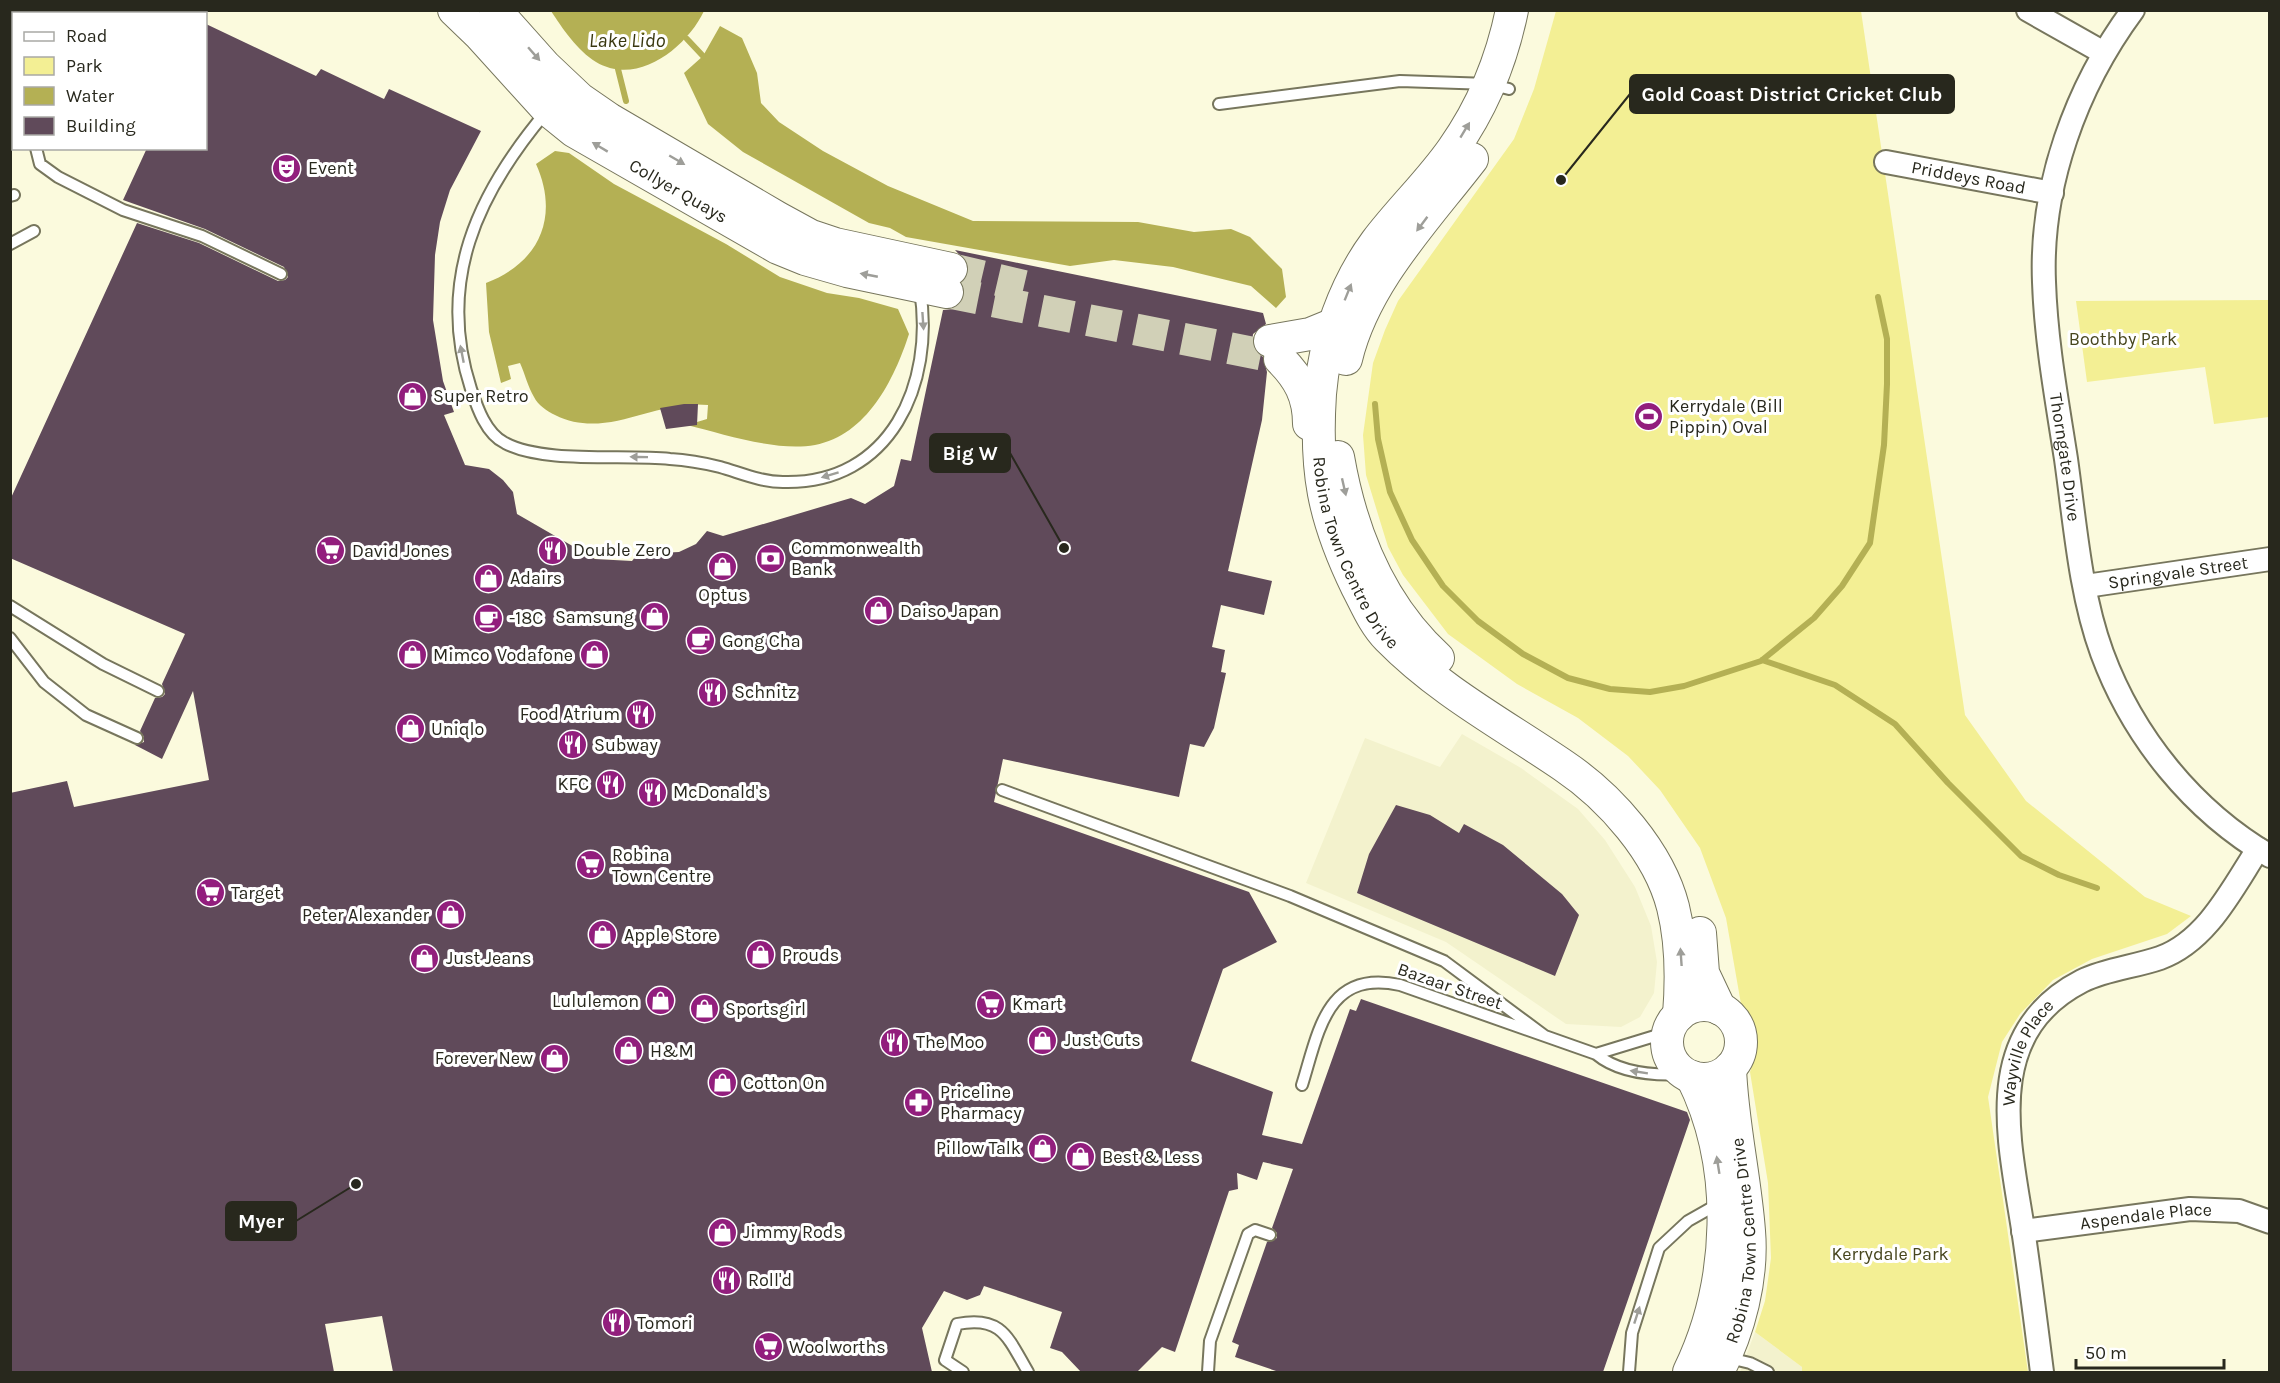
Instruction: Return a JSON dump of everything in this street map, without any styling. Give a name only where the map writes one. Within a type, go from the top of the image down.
[{"type":"street","name":"Collyer Quays","points":[[454,10],[577,114],[811,236],[934,277]]},
{"type":"street","name":"Collyer Quays","points":[[495,10],[561,84],[577,114],[606,150],[778,248],[805,259],[847,271],[934,277]]},
{"type":"street","name":"Robina Town Centre Drive","points":[[1512,10],[1499,87],[1450,153],[1389,226],[1363,262],[1337,323],[1318,451],[1322,493],[1331,527],[1370,613],[1386,636],[1448,691],[1585,782],[1619,815],[1648,855],[1672,903],[1682,960],[1674,1024]]},
{"type":"street","name":"Robina Town Centre Drive","points":[[1533,10],[1499,87],[1477,153],[1379,283],[1351,340],[1332,364],[1336,450],[1344,494],[1366,553],[1387,597],[1422,642],[1458,675],[1585,757],[1639,810],[1672,859],[1690,896],[1700,934],[1703,973],[1719,1009]]},
{"type":"street","points":[[2028,10],[2104,53]]},
{"type":"street","name":"Thorngate Drive","points":[[2133,10],[2104,53],[2073,117],[2052,192],[2045,246],[2046,319],[2086,586],[2102,652],[2132,716],[2151,746],[2192,795],[2222,823],[2264,853]]},
{"type":"street","name":"Priddeys Road","points":[[1886,162],[2052,192]]},
{"type":"street","points":[[1273,352],[1337,323]]},
{"type":"street","points":[[1273,352],[1332,364]]},
{"type":"street","points":[[1273,352],[1298,377],[1308,407],[1309,440],[1318,451]]},
{"type":"street","name":"Springvale Street","points":[[2086,586],[2270,559]]},
{"type":"street","name":"Wayville Place","points":[[2043,1372],[2007,1130],[2007,1102],[2011,1072],[2028,1031],[2048,1007],[2077,984],[2097,975],[2161,958],[2195,937],[2264,853]]},
{"type":"street","points":[[1698,1006],[1719,1009],[1729,1016],[1740,1036],[1740,1047],[1730,1068],[1712,1078],[1689,1075],[1672,1060],[1668,1051],[1674,1024],[1698,1006]]},
{"type":"street","name":"Robina Town Centre Drive","points":[[1709,1360],[1744,1294],[1749,1241],[1731,1104],[1730,1068]]},
{"type":"street","name":"Robina Town Centre Drive","points":[[1689,1075],[1704,1100],[1723,1202],[1719,1286],[1709,1360]]},
{"type":"street","name":"Aspendale Place","points":[[2023,1231],[2190,1209],[2239,1211],[2270,1222]]},
{"type":"lane","points":[[1219,104],[1400,81],[1499,87]]},
{"type":"lane","points":[[577,114],[508,161],[488,193],[467,248],[460,280],[460,341],[469,383],[482,417],[494,434],[506,444],[536,452],[588,457],[674,459],[720,467],[760,480],[781,482],[827,477],[851,468],[880,445],[909,400],[920,366],[934,277]]},
{"type":"lane","points":[[36,150],[40,164],[123,210],[202,236],[281,274]]},
{"type":"lane","points":[[10,244],[34,231]]},
{"type":"lane","points":[[10,606],[103,664],[158,692]]},
{"type":"lane","points":[[10,638],[44,682],[77,709],[137,738]]},
{"type":"lane","points":[[1002,790],[1290,896],[1444,961],[1545,1036]]},
{"type":"lane","name":"Bazaar Street","points":[[1302,1085],[1317,1035],[1334,1001],[1361,983],[1379,980],[1400,985],[1596,1054],[1609,1064],[1626,1070],[1664,1076],[1689,1075]]},
{"type":"lane","points":[[1596,1054],[1674,1024]]},
{"type":"lane","points":[[1629,1372],[1632,1333],[1659,1248],[1688,1221],[1723,1202]]},
{"type":"lane","points":[[1208,1372],[1210,1341],[1248,1234],[1255,1230],[1270,1235]]},
{"type":"lane","points":[[963,1372],[945,1360],[957,1324],[979,1320],[1006,1333],[1028,1372]]},
{"type":"lane","points":[[1709,1360],[1750,1363],[1768,1372]]},
{"type":"shaded area","points":[[1462,734],[1521,768],[1578,809],[1605,840],[1635,887],[1651,926],[1657,962],[1654,993],[1640,1017],[1621,1027],[1566,1024],[1446,942],[1306,883],[1365,738],[1440,767]]},
{"type":"shaded area","points":[[1755,1332],[1802,1367],[1802,1372],[1740,1372]]},
{"type":"green space","name":"Kerrydale Park","points":[[1556,11],[1861,11],[1965,715],[2026,801],[2145,897],[2191,916],[2167,934],[2092,959],[2053,980],[2020,1014],[2002,1042],[1988,1097],[2028,1372],[1802,1372],[1802,1367],[1755,1332],[1765,1301],[1771,1258],[1768,1183],[1750,1072],[1757,1050],[1751,1019],[1741,1004],[1726,918],[1700,848],[1660,790],[1628,756],[1578,718],[1517,684],[1448,634],[1403,575],[1388,547],[1366,475],[1363,435],[1373,363],[1398,301],[1514,139],[1534,89]]},
{"type":"green space","name":"Boothby Park","points":[[2269,300],[2269,417],[2214,424],[2205,367],[2087,382],[2076,301]]},
{"type":"water","name":"Lake Lido","points":[[551,11],[704,11],[686,38],[673,50],[644,66],[628,70],[612,68],[589,57],[571,39]]},
{"type":"water","points":[[720,26],[742,38],[757,73],[761,103],[779,122],[823,151],[888,186],[973,221],[1138,222],[1194,232],[1231,229],[1250,237],[1282,269],[1286,297],[1276,308],[1251,286],[1173,267],[1114,260],[1070,266],[906,237],[890,228],[869,223],[743,152],[708,124],[684,73],[703,56]]},
{"type":"water","points":[[555,151],[569,153],[614,184],[726,244],[780,277],[827,293],[859,298],[898,309],[909,334],[886,387],[864,418],[850,430],[833,439],[815,445],[784,446],[750,441],[687,425],[707,419],[708,405],[669,408],[612,422],[593,424],[574,422],[552,413],[538,403],[520,363],[508,366],[511,379],[501,383],[489,332],[486,283],[520,263],[540,236],[545,220],[546,202],[536,164]]},
{"type":"building","name":"Robina Town Centre","points":[[207,24],[316,76],[321,69],[384,99],[389,89],[481,131],[450,190],[440,222],[435,255],[433,320],[443,381],[454,412],[444,415],[465,465],[489,469],[513,492],[517,514],[595,559],[632,561],[645,545],[659,553],[679,552],[696,544],[707,531],[723,536],[851,498],[865,504],[894,486],[901,459],[911,461],[943,310],[953,309],[961,304],[964,296],[962,283],[968,273],[968,264],[955,250],[1263,313],[1266,324],[1253,334],[1252,344],[1256,352],[1263,357],[1267,372],[1262,420],[1228,571],[1272,581],[1264,615],[1221,605],[1212,647],[1225,650],[1221,672],[1226,673],[1214,728],[1204,747],[1190,744],[1179,797],[1003,759],[994,802],[1249,892],[1277,942],[1223,969],[1191,1061],[1273,1092],[1262,1135],[1302,1144],[1350,1009],[1356,1011],[1361,999],[1687,1112],[1690,1120],[1603,1372],[1279,1372],[1235,1357],[1239,1345],[1232,1342],[1267,1242],[1277,1238],[1277,1233],[1272,1228],[1293,1169],[1263,1162],[1257,1180],[1237,1173],[1238,1189],[1229,1191],[1175,1352],[1162,1347],[1137,1372],[1081,1372],[1062,1352],[1050,1348],[1062,1312],[984,1286],[980,1295],[967,1300],[944,1291],[922,1328],[932,1372],[393,1372],[382,1316],[325,1324],[334,1372],[10,1372],[10,793],[67,781],[74,807],[209,780],[193,691],[162,759],[135,745],[144,742],[140,731],[155,698],[165,694],[162,684],[185,634],[10,558],[10,500],[137,223],[199,243],[278,281],[288,277],[284,267],[205,229],[123,200],[146,150],[207,150]]},
{"type":"building","points":[[698,404],[697,425],[666,429],[660,408]]},
{"type":"building","points":[[1396,805],[1430,815],[1459,833],[1464,824],[1503,845],[1562,894],[1579,915],[1555,976],[1357,893],[1369,854]]},
{"type":"waterway","points":[[687,39],[703,56]]},
{"type":"waterway","points":[[618,69],[626,101]]},
{"type":"waterway","points":[[1375,404],[1378,439],[1390,492],[1412,540],[1443,586],[1478,621],[1523,654],[1568,678],[1610,689],[1650,692],[1684,686],[1761,661],[1814,618],[1842,586],[1870,543],[1884,445],[1887,384],[1887,339],[1878,297]]},
{"type":"waterway","points":[[1762,660],[1835,685],[1895,724],[1948,783],[2021,856],[2059,875],[2097,888]]},
{"type":"tunnel","points":[[951,269],[1024,286]]},
{"type":"tunnel","points":[[947,292],[1269,356]]},
{"type":"place","name":"Event","points":[[287,168]]},
{"type":"place","name":"Gold Coast District Cricket Club","points":[[1561,180]]},
{"type":"place","name":"Super Retro","points":[[412,396]]},
{"type":"place","name":"Kerrydale (Bill Pippin) Oval","points":[[1648,416]]},
{"type":"place","name":"Big W","points":[[1064,548]]},
{"type":"place","name":"Double Zero","points":[[552,550]]},
{"type":"place","name":"David Jones","points":[[331,551]]},
{"type":"place","name":"Commonwealth Bank","points":[[770,558]]},
{"type":"place","name":"Optus","points":[[723,566]]},
{"type":"place","name":"Adairs","points":[[489,578]]},
{"type":"place","name":"Daiso Japan","points":[[879,611]]},
{"type":"place","name":"Samsung","points":[[655,617]]},
{"type":"place","name":"-18C","points":[[488,618]]},
{"type":"place","name":"Gong Cha","points":[[701,641]]},
{"type":"place","name":"Mimco","points":[[412,655]]},
{"type":"place","name":"Vodafone","points":[[594,655]]},
{"type":"place","name":"Schnitz","points":[[713,692]]},
{"type":"place","name":"Food Atrium","points":[[641,714]]},
{"type":"place","name":"Uniqlo","points":[[410,729]]},
{"type":"place","name":"Subway","points":[[573,745]]},
{"type":"place","name":"KFC","points":[[610,784]]},
{"type":"place","name":"McDonald's","points":[[652,792]]},
{"type":"place","name":"Robina Town Centre","points":[[591,865]]},
{"type":"place","name":"Target","points":[[210,893]]},
{"type":"place","name":"Peter Alexander","points":[[450,915]]},
{"type":"place","name":"Apple Store","points":[[603,935]]},
{"type":"place","name":"Prouds","points":[[761,955]]},
{"type":"place","name":"Just Jeans","points":[[425,958]]},
{"type":"place","name":"Lululemon","points":[[660,1001]]},
{"type":"place","name":"Kmart","points":[[991,1004]]},
{"type":"place","name":"Sportsgirl","points":[[704,1009]]},
{"type":"place","name":"Just Cuts","points":[[1043,1040]]},
{"type":"place","name":"The Moo","points":[[895,1042]]},
{"type":"place","name":"H&M","points":[[629,1051]]},
{"type":"place","name":"Forever New","points":[[554,1058]]},
{"type":"place","name":"Cotton On","points":[[722,1083]]},
{"type":"place","name":"Priceline Pharmacy","points":[[919,1102]]},
{"type":"place","name":"Pillow Talk","points":[[1042,1148]]},
{"type":"place","name":"Best & Less","points":[[1081,1157]]},
{"type":"place","name":"Myer","points":[[356,1184]]},
{"type":"place","name":"Jimmy Rods","points":[[722,1232]]},
{"type":"place","name":"Roll'd","points":[[727,1280]]},
{"type":"place","name":"Tomori","points":[[616,1323]]},
{"type":"place","name":"Woolworths","points":[[768,1347]]}]
